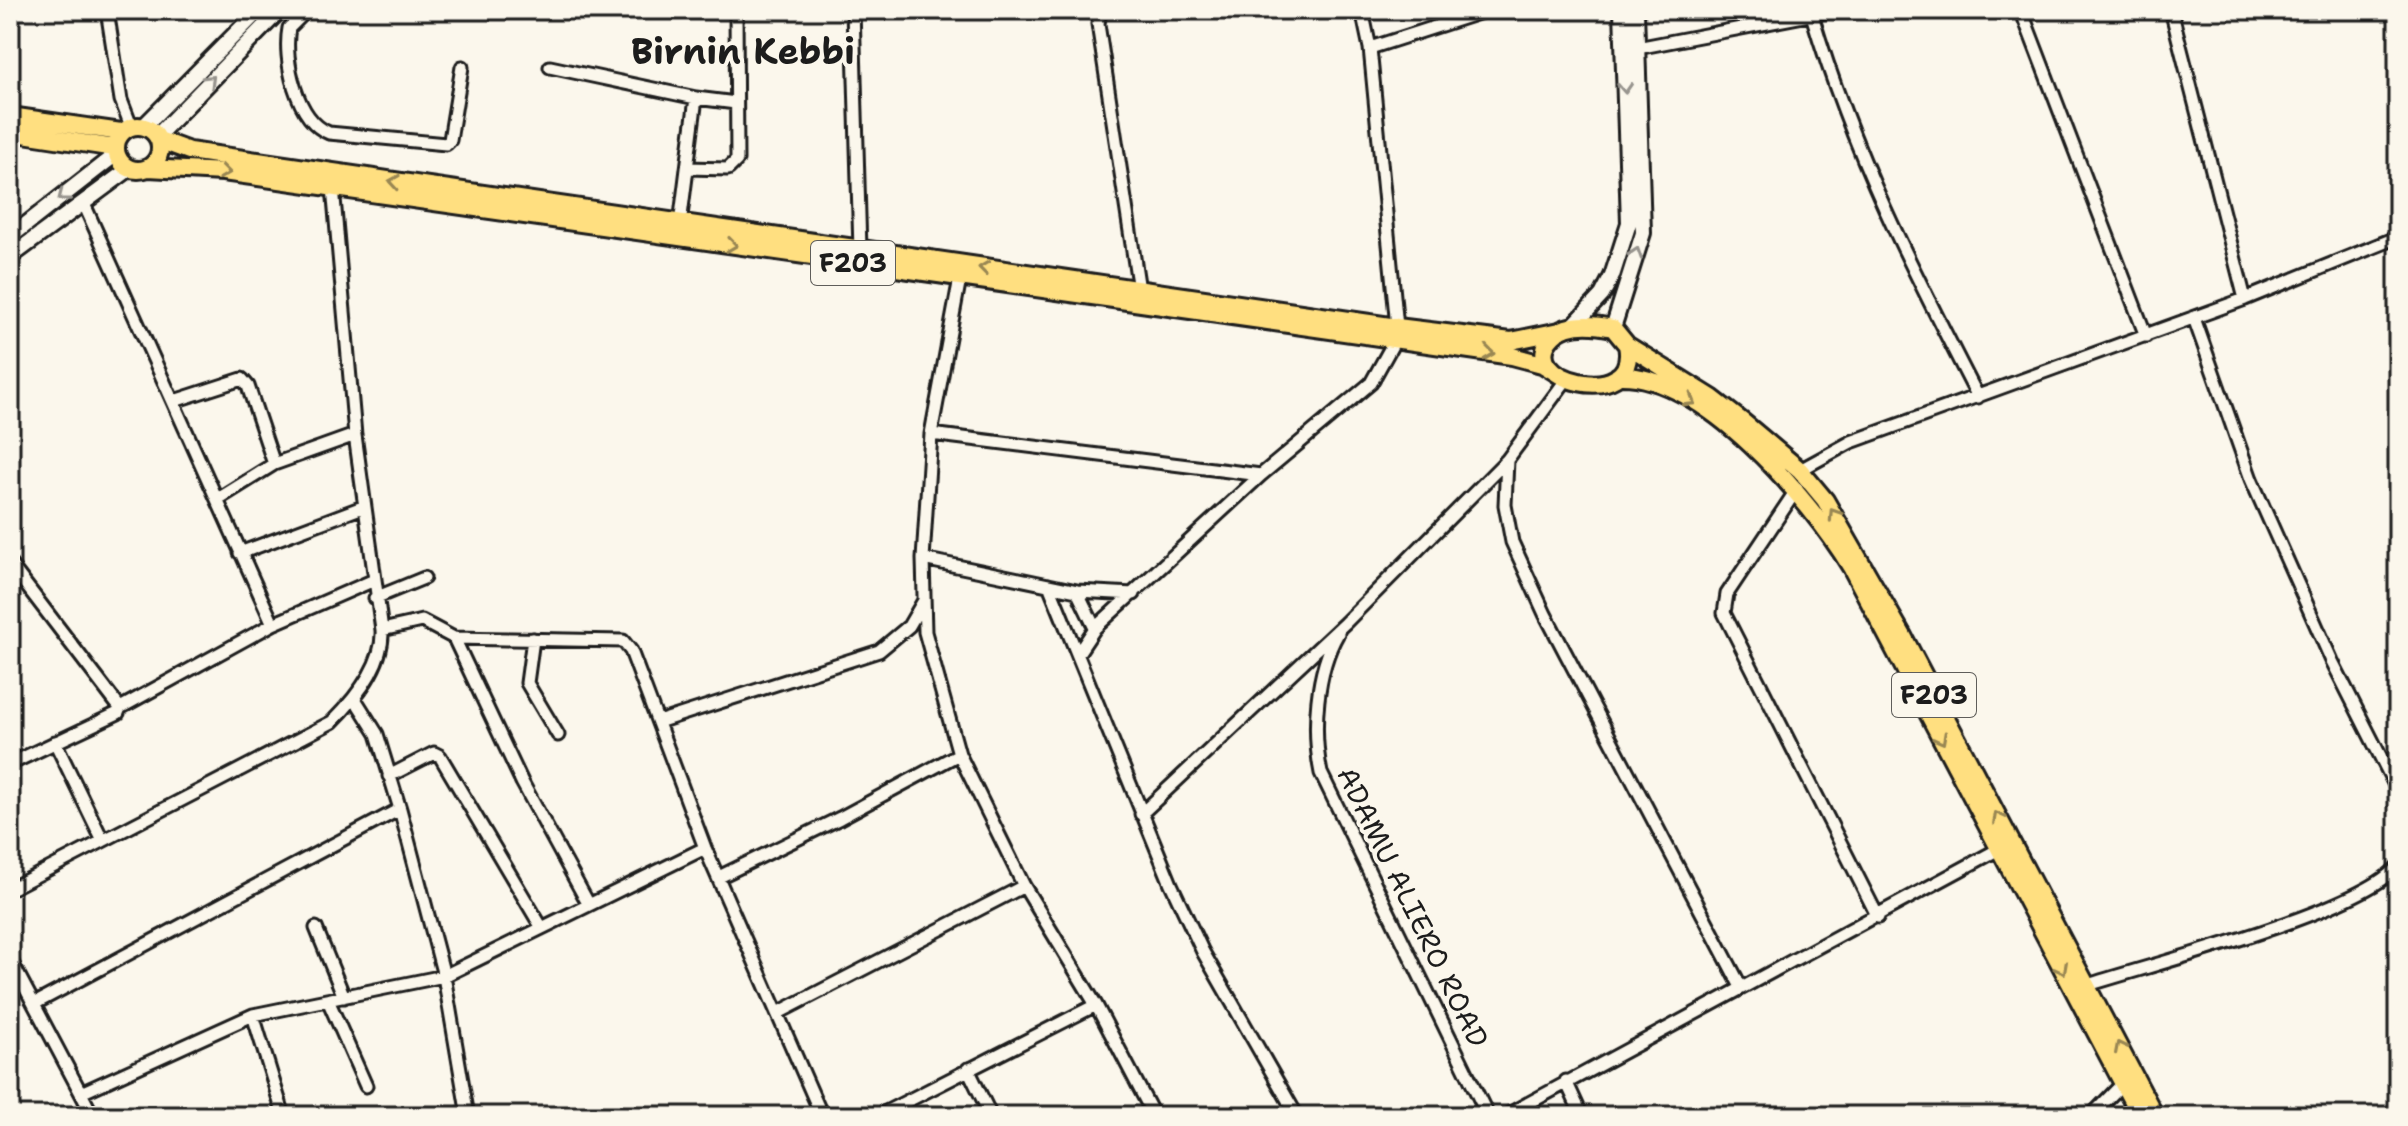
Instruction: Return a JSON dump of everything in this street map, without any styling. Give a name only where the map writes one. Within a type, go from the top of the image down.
[{"type":"main road","points":[[10,237],[135,138],[280,10]]},
{"type":"main road","points":[[1613,328],[1627,345],[1627,364],[1618,376],[1589,383],[1560,376],[1546,354],[1550,340],[1602,295],[1612,276],[1629,223],[1622,10]]},
{"type":"main road","points":[[1613,328],[1643,233],[1636,10]]},
{"type":"main road","points":[[129,169],[135,138],[253,12]]},
{"type":"main road","name":"F203","points":[[10,116],[189,151],[1139,290],[1512,356],[1560,376]]},
{"type":"main road","name":"F203","points":[[10,132],[135,138]]},
{"type":"main road","points":[[10,257],[129,169],[148,168],[159,153],[135,138]]},
{"type":"main road","name":"F203","points":[[148,168],[194,168],[960,278],[1396,334],[1511,341],[1566,329]]},
{"type":"main road","points":[[1566,329],[1613,328]]},
{"type":"main road","name":"F203","points":[[1627,345],[1712,398],[1800,470],[1847,534],[2088,985],[2128,1078],[2140,1116]]},
{"type":"main road","name":"F203","points":[[1618,376],[1652,380],[1697,404],[1761,454],[1797,489],[1851,567],[1999,849],[2128,1078],[2155,1116]]},
{"type":"street","points":[[107,10],[118,86],[135,138]]},
{"type":"street","points":[[307,10],[289,28],[286,52],[308,117],[319,129],[329,133],[446,144],[450,140],[462,67]]},
{"type":"street","points":[[687,168],[728,169],[734,166],[736,10]]},
{"type":"street","points":[[853,10],[860,250]]},
{"type":"street","points":[[1100,10],[1098,24],[1139,290]]},
{"type":"street","points":[[1079,652],[1095,628],[1261,475],[1371,383],[1396,334],[1370,48],[1362,10]]},
{"type":"street","points":[[1370,48],[1488,10]]},
{"type":"street","points":[[1637,48],[1835,10]]},
{"type":"street","points":[[2021,10],[2146,336]]},
{"type":"street","points":[[2171,10],[2245,299]]},
{"type":"street","points":[[1812,15],[1833,84],[1869,179],[1978,397]]},
{"type":"street","points":[[550,67],[696,98],[736,103]]},
{"type":"street","points":[[680,224],[696,98]]},
{"type":"street","points":[[10,889],[332,722],[355,699],[380,651],[382,630],[372,581],[355,435],[333,187]]},
{"type":"street","points":[[84,204],[273,624]]},
{"type":"street","points":[[1800,470],[1851,442],[2245,299],[2398,237]]},
{"type":"street","points":[[960,278],[931,434],[923,559],[925,632],[959,754],[1024,886],[1096,1005],[1154,1116]]},
{"type":"street","points":[[2194,318],[2251,479],[2332,661],[2398,791]]},
{"type":"street","points":[[1141,814],[1345,623],[1507,460],[1560,376]]},
{"type":"street","points":[[174,401],[242,379],[248,386],[274,464]]},
{"type":"street","points":[[931,434],[1261,475]]},
{"type":"street","points":[[218,499],[274,464],[355,435]]},
{"type":"street","points":[[1507,460],[1505,505],[1512,542],[1545,614],[1741,987]]},
{"type":"street","points":[[1797,489],[1727,594],[1724,613],[1878,917]]},
{"type":"street","points":[[240,553],[363,507]]},
{"type":"street","points":[[923,559],[1077,591],[1134,594]]},
{"type":"street","points":[[10,564],[120,708]]},
{"type":"street","points":[[375,598],[424,578]]},
{"type":"street","points":[[10,764],[118,713],[120,708],[273,624],[372,581]]},
{"type":"street","points":[[1049,585],[1079,652],[1141,814],[1203,952],[1297,1116]]},
{"type":"street","points":[[1077,591],[1095,628]]},
{"type":"street","points":[[658,722],[879,651],[909,626],[923,601]]},
{"type":"street","points":[[382,630],[422,621],[454,638],[623,641],[631,651],[705,848],[822,1116]]},
{"type":"street","name":"ADAMU ALIERO ROAD","points":[[1345,623],[1330,647],[1324,677],[1315,739],[1321,773],[1488,1116]]},
{"type":"street","points":[[454,638],[522,782],[589,905]]},
{"type":"street","points":[[533,639],[527,683],[558,735]]},
{"type":"street","points":[[355,699],[377,734],[400,809],[444,976],[468,1116]]},
{"type":"street","points":[[55,742],[102,839]]},
{"type":"street","points":[[389,776],[434,753],[440,756],[542,928]]},
{"type":"street","points":[[719,877],[840,818],[959,754]]},
{"type":"street","points":[[34,1004],[400,809]]},
{"type":"street","points":[[81,1093],[253,1015],[444,976],[705,848]]},
{"type":"street","points":[[1505,1116],[1999,849]]},
{"type":"street","points":[[2088,985],[2313,914],[2366,889],[2398,866]]},
{"type":"street","points":[[778,1013],[1024,886]]},
{"type":"street","points":[[316,928],[344,997]]},
{"type":"street","points":[[10,959],[93,1116]]},
{"type":"street","points":[[328,1000],[366,1086]]},
{"type":"street","points":[[878,1116],[1096,1005]]},
{"type":"street","points":[[253,1015],[284,1116]]},
{"type":"street","points":[[968,1069],[991,1116]]},
{"type":"street","points":[[2091,1116],[2128,1078]]},
{"type":"street","points":[[1566,1081],[1582,1116]]},
{"type":"district","name":"Birnin Kebbi","points":[[743,51]]}]
